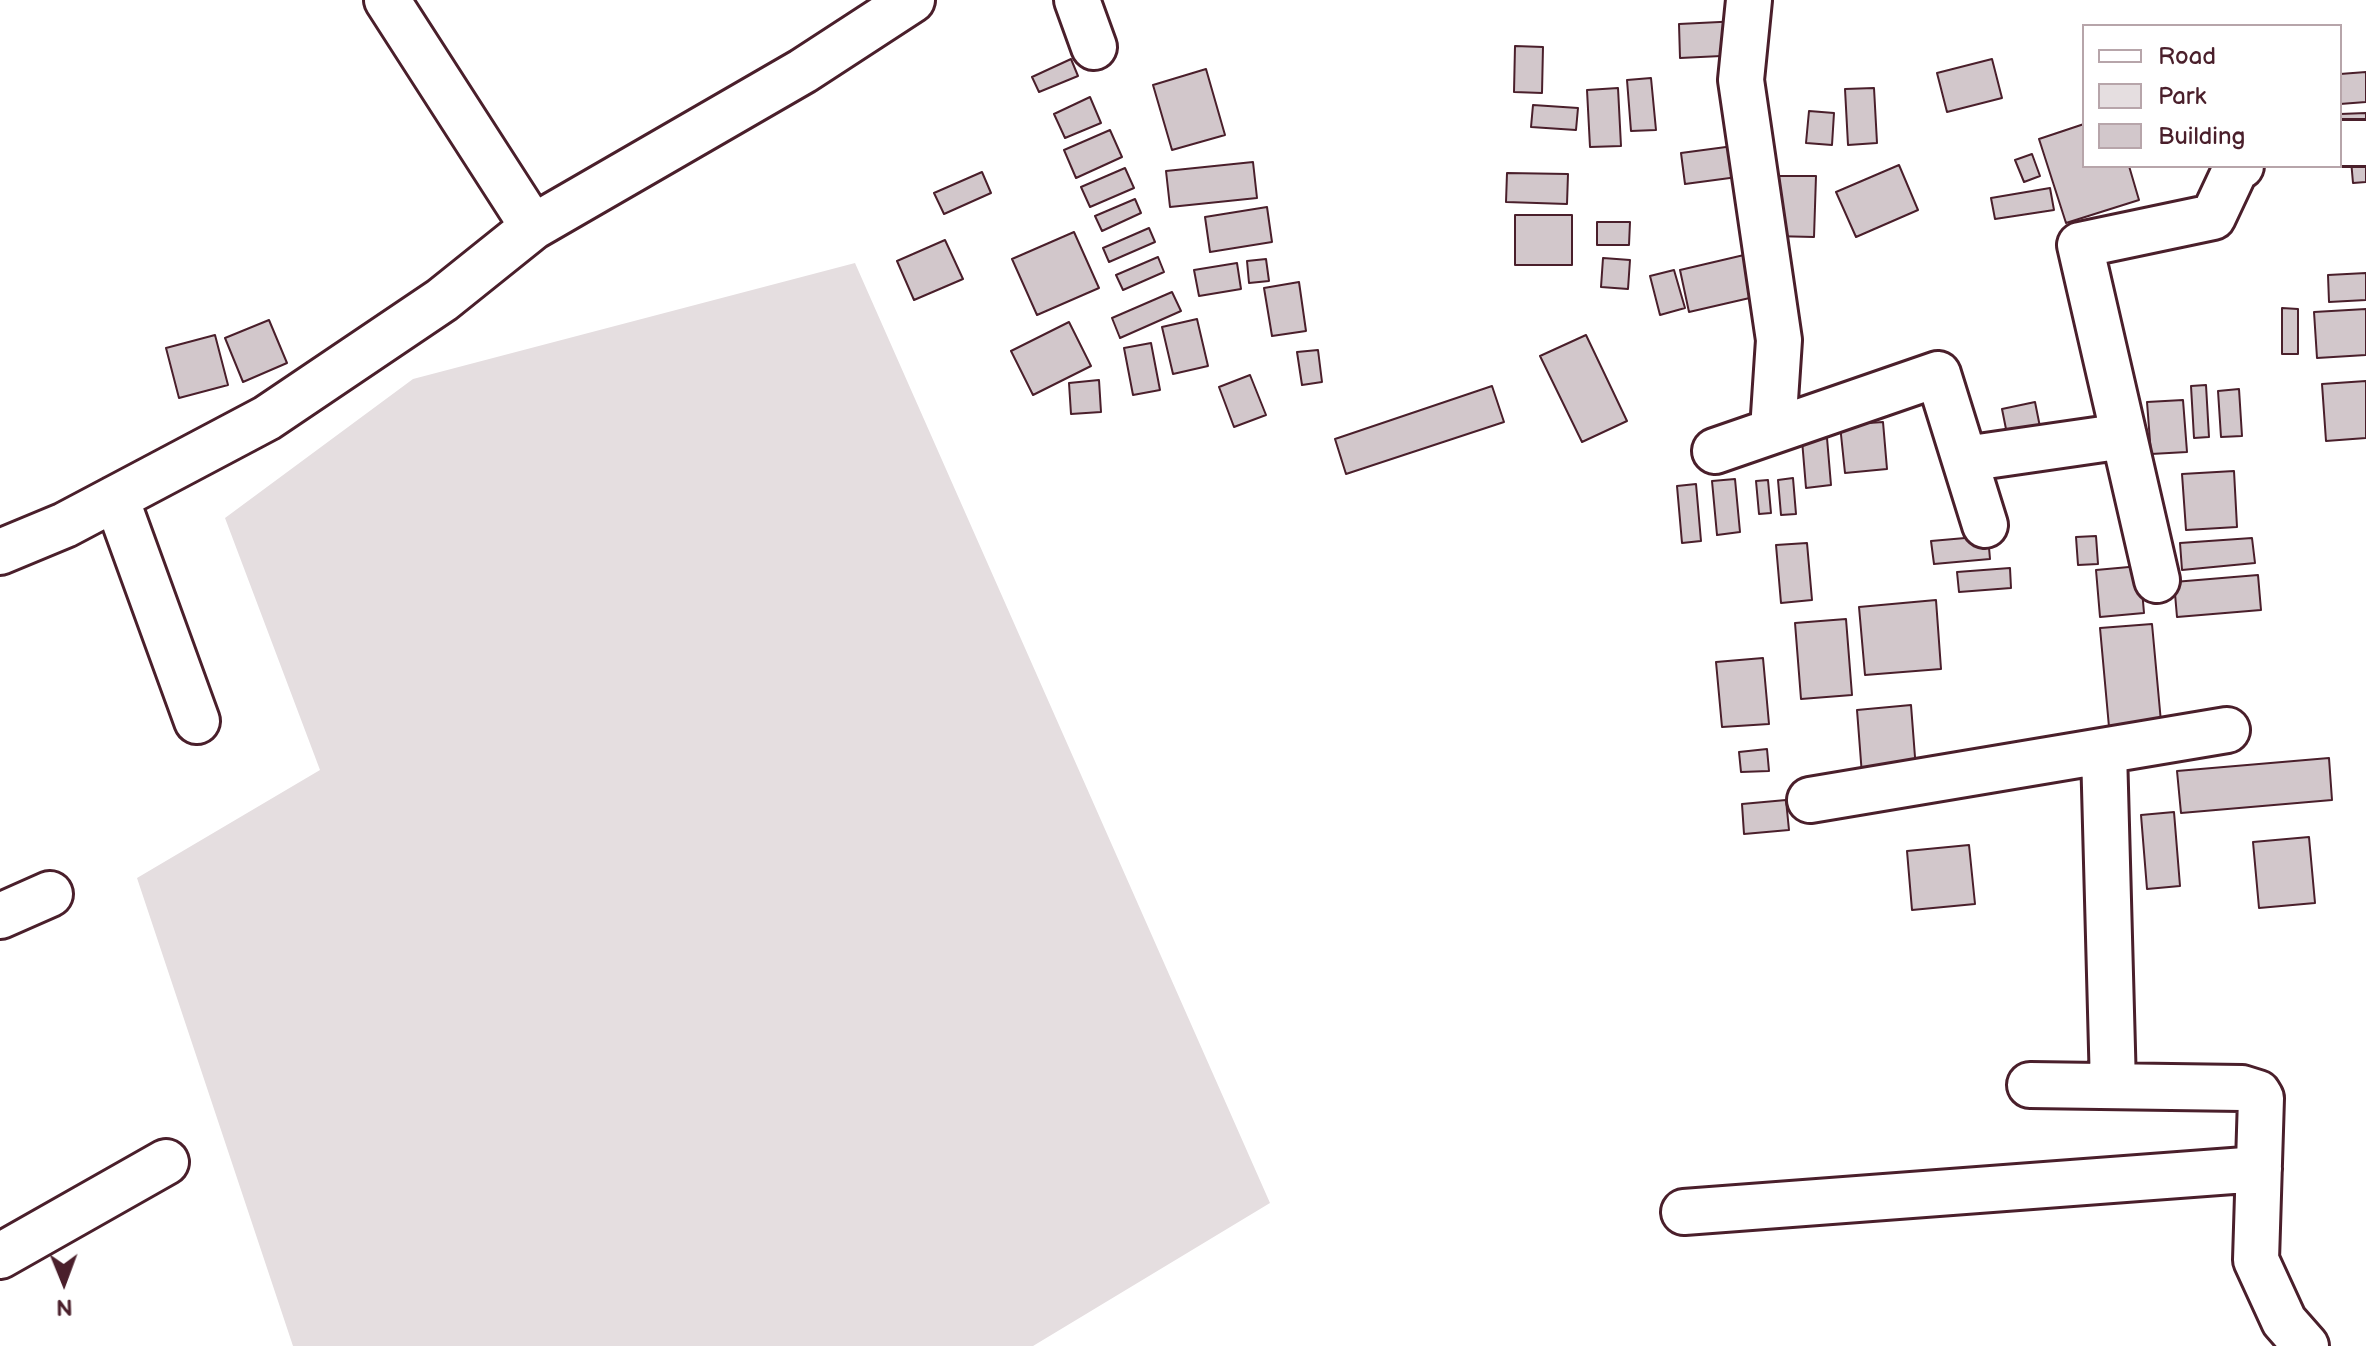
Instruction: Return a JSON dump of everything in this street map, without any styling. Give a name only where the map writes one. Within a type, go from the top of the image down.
[{"type":"street","points":[[387,0],[533,227]]},
{"type":"street","points":[[0,552],[65,525],[267,418],[442,300],[533,227],[803,71],[912,0]]},
{"type":"street","points":[[1077,0],[1094,47]]},
{"type":"street","points":[[1749,0],[1741,80],[1779,340],[1773,430]]},
{"type":"street","points":[[2342,143],[2366,143]]},
{"type":"street","points":[[2157,580],[2080,245],[2213,217],[2236,168]]},
{"type":"street","points":[[1715,451],[1938,374],[1985,525]]},
{"type":"street","points":[[1965,459],[2124,436]]},
{"type":"street","points":[[116,498],[197,721]]},
{"type":"street","points":[[1810,800],[2227,730]]},
{"type":"street","points":[[2104,751],[2113,1086]]},
{"type":"street","points":[[0,916],[50,894]]},
{"type":"street","points":[[2030,1085],[2242,1088],[2258,1093],[2261,1098],[2256,1260],[2284,1321],[2306,1346]]},
{"type":"street","points":[[0,1256],[166,1162]]},
{"type":"street","points":[[1684,1212],[2259,1169]]},
{"type":"green space","points":[[855,263],[1270,1203],[1033,1346],[293,1346],[137,878],[320,770],[225,518],[413,379]]},
{"type":"building","points":[[1740,21],[1742,55],[1680,58],[1679,24]]},
{"type":"building","points":[[1515,46],[1543,47],[1542,93],[1514,92]]},
{"type":"building","points":[[1071,59],[1078,76],[1039,92],[1032,77]]},
{"type":"building","points":[[1992,59],[2002,98],[1947,112],[1937,73]]},
{"type":"building","points":[[1206,69],[1225,135],[1172,150],[1153,85]]},
{"type":"building","points":[[2366,72],[2366,102],[2342,104],[2342,74]]},
{"type":"building","points":[[1651,78],[1656,130],[1631,131],[1627,80]]},
{"type":"building","points":[[1618,88],[1621,146],[1590,147],[1587,90]]},
{"type":"building","points":[[1874,88],[1877,143],[1848,145],[1845,89]]},
{"type":"building","points":[[1090,97],[1101,123],[1065,138],[1054,114]]},
{"type":"building","points":[[1533,105],[1578,108],[1576,130],[1531,127]]},
{"type":"building","points":[[1809,111],[1834,113],[1832,145],[1806,143]]},
{"type":"building","points":[[2366,113],[2366,131],[2342,132],[2342,114]]},
{"type":"building","points":[[2082,125],[2082,168],[2130,168],[2139,200],[2066,223],[2039,139]]},
{"type":"building","points":[[1110,130],[1122,157],[1076,178],[1064,150]]},
{"type":"building","points":[[1741,145],[1745,176],[1685,184],[1681,153]]},
{"type":"building","points":[[2032,154],[2040,176],[2024,182],[2015,160]]},
{"type":"building","points":[[2351,160],[2366,160],[2366,182],[2353,183]]},
{"type":"building","points":[[1253,162],[1257,198],[1170,207],[1166,171]]},
{"type":"building","points":[[1899,165],[1918,210],[1856,237],[1836,192]]},
{"type":"building","points":[[1125,168],[1134,188],[1090,207],[1081,187]]},
{"type":"building","points":[[982,172],[991,193],[944,214],[934,193]]},
{"type":"building","points":[[1507,173],[1568,174],[1567,204],[1506,202]]},
{"type":"building","points":[[1774,176],[1816,176],[1814,237],[1772,236]]},
{"type":"building","points":[[2050,188],[2054,210],[1995,219],[1991,198]]},
{"type":"building","points":[[1135,199],[1141,213],[1102,231],[1095,216]]},
{"type":"building","points":[[1267,207],[1272,242],[1210,252],[1205,217]]},
{"type":"building","points":[[1515,215],[1572,215],[1572,265],[1515,265]]},
{"type":"building","points":[[1597,222],[1630,222],[1629,245],[1597,245]]},
{"type":"building","points":[[1149,228],[1155,242],[1109,262],[1103,248]]},
{"type":"building","points":[[1074,232],[1099,288],[1037,315],[1012,259]]},
{"type":"building","points":[[945,240],[963,279],[914,300],[897,261]]},
{"type":"building","points":[[1744,255],[1754,297],[1689,312],[1680,270]]},
{"type":"building","points":[[1158,257],[1164,272],[1123,290],[1116,275]]},
{"type":"building","points":[[1603,258],[1630,260],[1628,289],[1601,287]]},
{"type":"building","points":[[1266,259],[1269,281],[1249,283],[1247,261]]},
{"type":"building","points":[[1237,263],[1241,289],[1199,296],[1194,270]]},
{"type":"building","points":[[1674,270],[1685,308],[1660,315],[1650,276]]},
{"type":"building","points":[[2366,273],[2366,300],[2329,302],[2328,275]]},
{"type":"building","points":[[1299,282],[1306,331],[1272,336],[1264,288]]},
{"type":"building","points":[[1172,292],[1181,311],[1120,338],[1112,318]]},
{"type":"building","points":[[2282,308],[2298,309],[2298,354],[2282,354]]},
{"type":"building","points":[[2366,309],[2366,355],[2317,358],[2314,312]]},
{"type":"building","points":[[1197,319],[1208,366],[1173,374],[1162,327]]},
{"type":"building","points":[[269,320],[287,363],[243,382],[225,338]]},
{"type":"building","points":[[1069,322],[1091,366],[1033,395],[1011,351]]},
{"type":"building","points":[[215,335],[228,385],[179,398],[166,348]]},
{"type":"building","points":[[1586,335],[1627,421],[1582,442],[1540,356]]},
{"type":"building","points":[[1151,343],[1160,390],[1133,395],[1124,348]]},
{"type":"building","points":[[1318,350],[1322,382],[1302,385],[1297,352]]},
{"type":"building","points":[[1250,375],[1266,415],[1234,427],[1219,387]]},
{"type":"building","points":[[1099,380],[1101,412],[1071,414],[1069,383]]},
{"type":"building","points":[[2366,381],[2366,438],[2326,441],[2322,384]]},
{"type":"building","points":[[2206,385],[2209,437],[2194,438],[2191,386]]},
{"type":"building","points":[[1492,386],[1504,422],[1346,474],[1335,439]]},
{"type":"building","points":[[2239,389],[2242,436],[2221,437],[2218,391]]},
{"type":"building","points":[[2183,400],[2187,452],[2151,454],[2147,402]]},
{"type":"building","points":[[2035,402],[2043,442],[2010,449],[2002,409]]},
{"type":"building","points":[[1883,422],[1887,469],[1845,473],[1840,425]]},
{"type":"building","points":[[1827,438],[1831,485],[1806,488],[1802,440]]},
{"type":"building","points":[[2234,471],[2237,527],[2186,530],[2182,474]]},
{"type":"building","points":[[1793,478],[1796,514],[1781,515],[1778,480]]},
{"type":"building","points":[[1735,479],[1740,532],[1717,535],[1712,481]]},
{"type":"building","points":[[1768,480],[1771,513],[1759,514],[1756,481]]},
{"type":"building","points":[[1696,484],[1701,541],[1682,543],[1677,486]]},
{"type":"building","points":[[1988,536],[1990,559],[1934,564],[1931,541]]},
{"type":"building","points":[[2096,536],[2098,564],[2078,565],[2076,537]]},
{"type":"building","points":[[2252,538],[2255,563],[2182,570],[2180,543]]},
{"type":"building","points":[[1807,543],[1812,600],[1781,603],[1776,545]]},
{"type":"building","points":[[2140,566],[2144,613],[2100,617],[2096,570]]},
{"type":"building","points":[[2010,568],[2011,588],[1959,592],[1957,572]]},
{"type":"building","points":[[2258,575],[2261,610],[2177,617],[2174,582]]},
{"type":"building","points":[[1936,600],[1941,669],[1865,675],[1859,607]]},
{"type":"building","points":[[1846,619],[1852,695],[1801,699],[1795,623]]},
{"type":"building","points":[[2152,624],[2161,722],[2109,727],[2100,628]]},
{"type":"building","points":[[1763,658],[1769,724],[1722,727],[1716,662]]},
{"type":"building","points":[[1911,705],[1916,770],[1862,775],[1857,710]]},
{"type":"building","points":[[1767,749],[1769,771],[1741,772],[1739,752]]},
{"type":"building","points":[[2329,758],[2332,800],[2181,813],[2177,771]]},
{"type":"building","points":[[1786,800],[1789,830],[1744,834],[1742,804]]},
{"type":"building","points":[[2174,812],[2180,886],[2147,889],[2141,815]]},
{"type":"building","points":[[2309,837],[2315,903],[2259,908],[2253,842]]},
{"type":"building","points":[[1969,845],[1975,904],[1912,910],[1907,851]]}]
